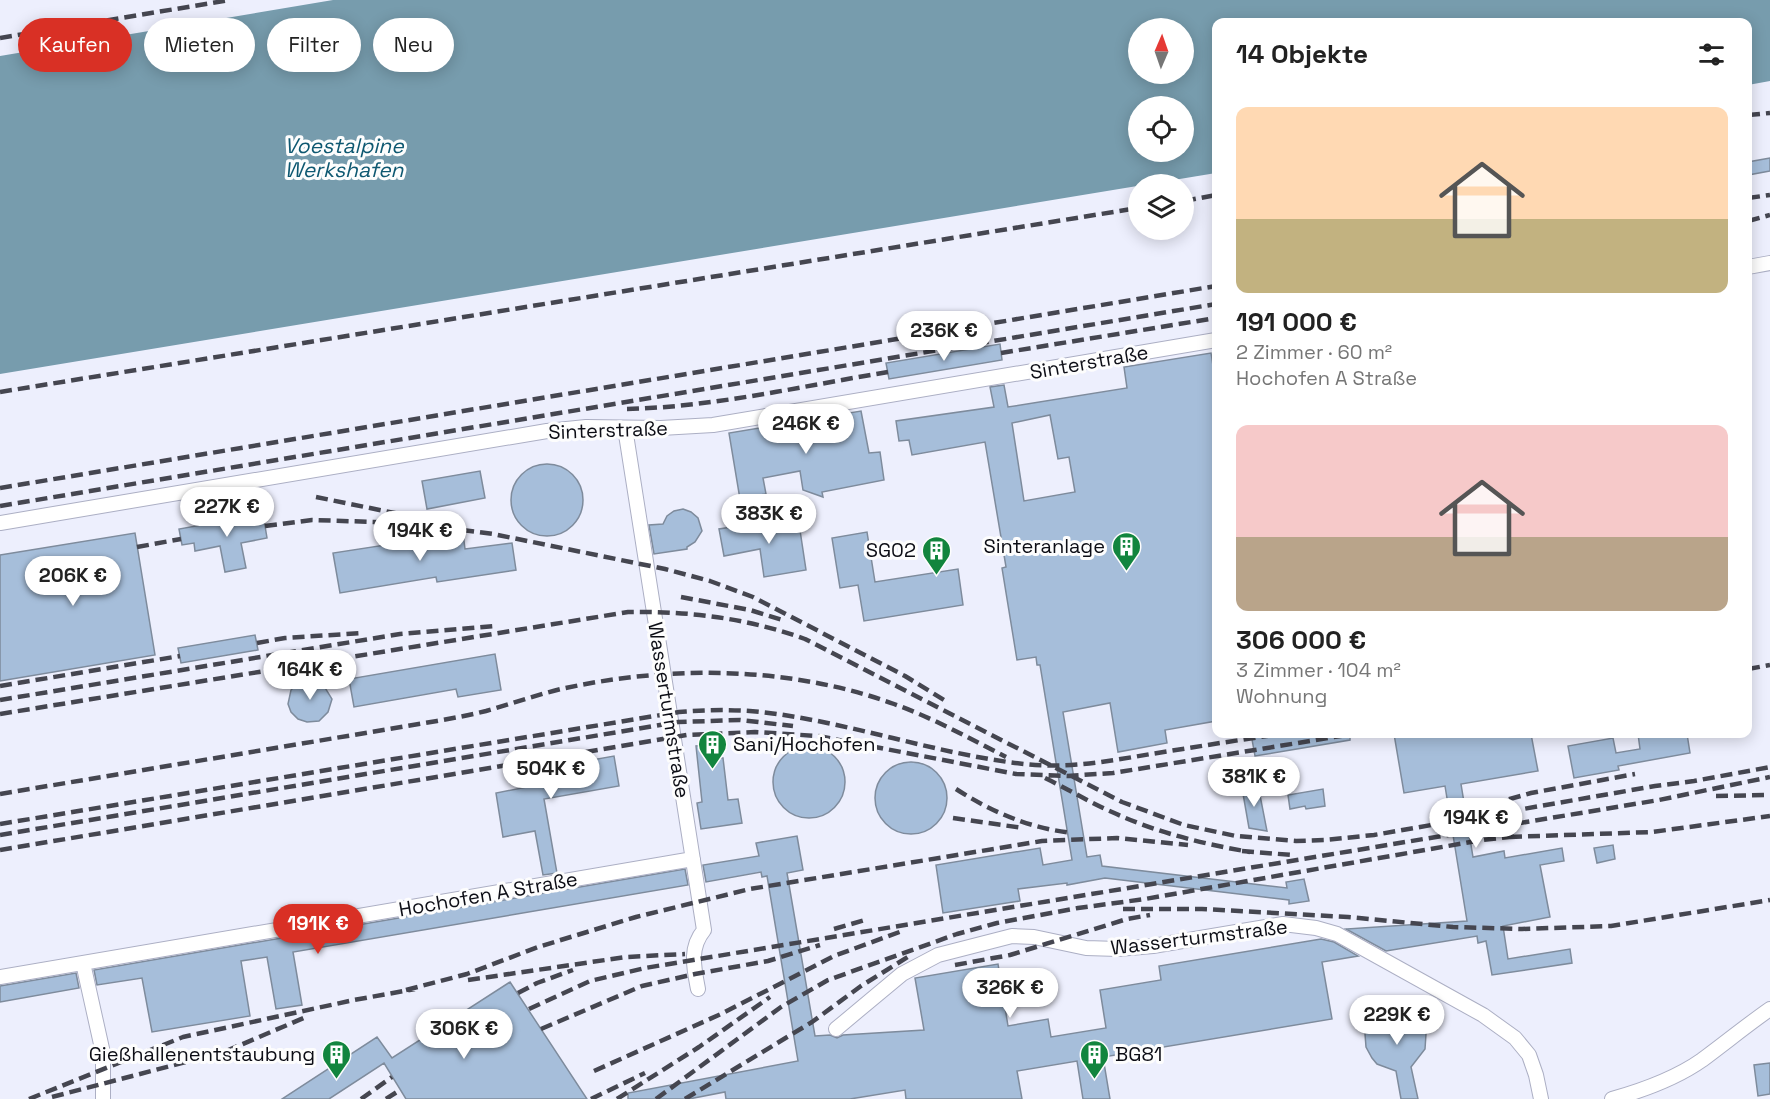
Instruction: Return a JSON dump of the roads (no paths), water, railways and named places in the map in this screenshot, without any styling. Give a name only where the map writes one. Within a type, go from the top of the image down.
[{"type":"street","points":[[1752,266],[1770,263]]},
{"type":"street","name":"Sinterstraße","points":[[0,523],[547,431],[586,427],[713,425],[1212,341]]},
{"type":"street","name":"Wasserturmstraße","points":[[625,428],[704,930],[696,939],[694,949],[694,970],[698,989]]},
{"type":"street","name":"Hochofen A Straße","points":[[0,977],[693,859]]},
{"type":"street","name":"Wasserturmstraße","points":[[836,1029],[902,974],[938,955],[980,943],[1012,936],[1034,937],[1086,948],[1118,949],[1153,946],[1283,924],[1316,928],[1337,934],[1484,1015],[1515,1038],[1529,1055],[1541,1099]]},
{"type":"street","points":[[83,963],[103,1053],[103,1099]]},
{"type":"street","points":[[1612,1099],[1653,1086],[1680,1073],[1702,1060],[1770,1009]]},
{"type":"water","name":"Voestalpine Werkshafen","points":[[333,0],[1770,0],[1770,81],[1752,84],[1752,18],[1212,18],[1212,174],[1194,177],[1194,174],[1128,174],[1128,188],[0,374],[0,56],[18,53],[18,72],[132,72],[132,34],[144,32],[144,72],[255,72],[255,18],[226,18]]},
{"type":"railway","points":[[0,38],[230,0]]},
{"type":"railway","points":[[1752,115],[1770,113]]},
{"type":"railway","points":[[1752,197],[1770,195]]},
{"type":"railway","points":[[1194,199],[1212,196]]},
{"type":"railway","points":[[0,392],[1128,210]]},
{"type":"railway","points":[[1752,220],[1770,215]]},
{"type":"railway","points":[[0,488],[1212,287]]},
{"type":"railway","points":[[0,506],[1212,305]]},
{"type":"railway","points":[[1001,353],[1212,319]]},
{"type":"railway","points":[[627,409],[725,400],[888,372]]},
{"type":"railway","points":[[316,497],[414,517]]},
{"type":"railway","points":[[265,526],[312,520],[407,523],[493,534],[665,569],[710,581],[753,597],[905,676],[944,700]]},
{"type":"railway","points":[[137,547],[181,539]]},
{"type":"railway","points":[[681,597],[750,610],[786,621]]},
{"type":"railway","points":[[0,714],[628,612],[651,612],[718,617],[761,626],[805,639],[1122,802],[1184,825],[1236,836],[1296,841],[1374,835],[1770,767]]},
{"type":"railway","points":[[0,700],[400,634],[494,626]]},
{"type":"railway","points":[[257,643],[285,638],[363,633]]},
{"type":"railway","points":[[0,686],[180,656]]},
{"type":"railway","points":[[1752,668],[1770,665]]},
{"type":"railway","points":[[0,794],[450,719],[561,689],[602,681],[686,673],[771,676],[854,691],[923,716],[1006,757]]},
{"type":"railway","points":[[0,824],[679,712],[709,710],[761,712],[827,723],[958,753],[1040,765],[1104,762],[1256,738]]},
{"type":"railway","points":[[0,835],[678,722],[740,720],[793,726]]},
{"type":"railway","points":[[0,850],[687,735],[755,732],[818,736],[1016,774],[1067,776],[1113,773],[1328,738]]},
{"type":"railway","points":[[1457,814],[1531,793],[1635,774]]},
{"type":"railway","points":[[529,1009],[590,981],[645,968],[1659,800],[1770,777]]},
{"type":"railway","points":[[1045,778],[1103,808],[1145,826],[1197,841],[1250,852]]},
{"type":"railway","points":[[956,789],[1011,818],[1056,831],[1072,833]]},
{"type":"railway","points":[[1716,796],[1770,795]]},
{"type":"railway","points":[[1510,837],[1652,832],[1770,816]]},
{"type":"railway","points":[[953,818],[1023,828]]},
{"type":"railway","points":[[656,1099],[781,1007],[828,980],[957,934],[997,923],[1078,908],[1145,899],[1482,840],[1518,836]]},
{"type":"railway","points":[[406,990],[467,974],[538,947],[636,917],[750,889],[1042,841],[1117,838],[1188,845]]},
{"type":"railway","points":[[1242,851],[1292,855]]},
{"type":"railway","points":[[1123,909],[1202,909],[1348,917],[1453,927],[1522,929],[1611,926],[1770,900]]},
{"type":"railway","points":[[955,965],[1010,955],[1127,919],[1150,915]]},
{"type":"railway","points":[[834,929],[865,920]]},
{"type":"railway","points":[[594,1071],[721,1014],[834,956],[905,930]]},
{"type":"railway","points":[[541,1029],[642,986],[768,961],[820,945]]},
{"type":"railway","points":[[468,980],[626,957],[685,954]]},
{"type":"railway","points":[[685,1099],[812,1022],[861,986],[911,955]]},
{"type":"railway","points":[[518,993],[537,983],[573,970]]},
{"type":"railway","points":[[29,1099],[183,1037],[415,989]]},
{"type":"railway","points":[[617,1099],[699,1047],[770,997]]},
{"type":"railway","points":[[52,1097],[224,1052],[306,1017]]},
{"type":"railway","points":[[591,1099],[645,1073]]},
{"type":"railway","points":[[361,1099],[392,1077]]},
{"type":"railway","points":[[386,1099],[400,1090]]},
{"type":"place","name":"Sinteranlage","points":[[1126,572]]},
{"type":"place","name":"SG02","points":[[937,576]]},
{"type":"place","name":"Sani/Hochofen","points":[[712,770]]},
{"type":"place","name":"Gießhallenentstaubung","points":[[336,1080]]},
{"type":"place","name":"BG81","points":[[1094,1080]]}]
